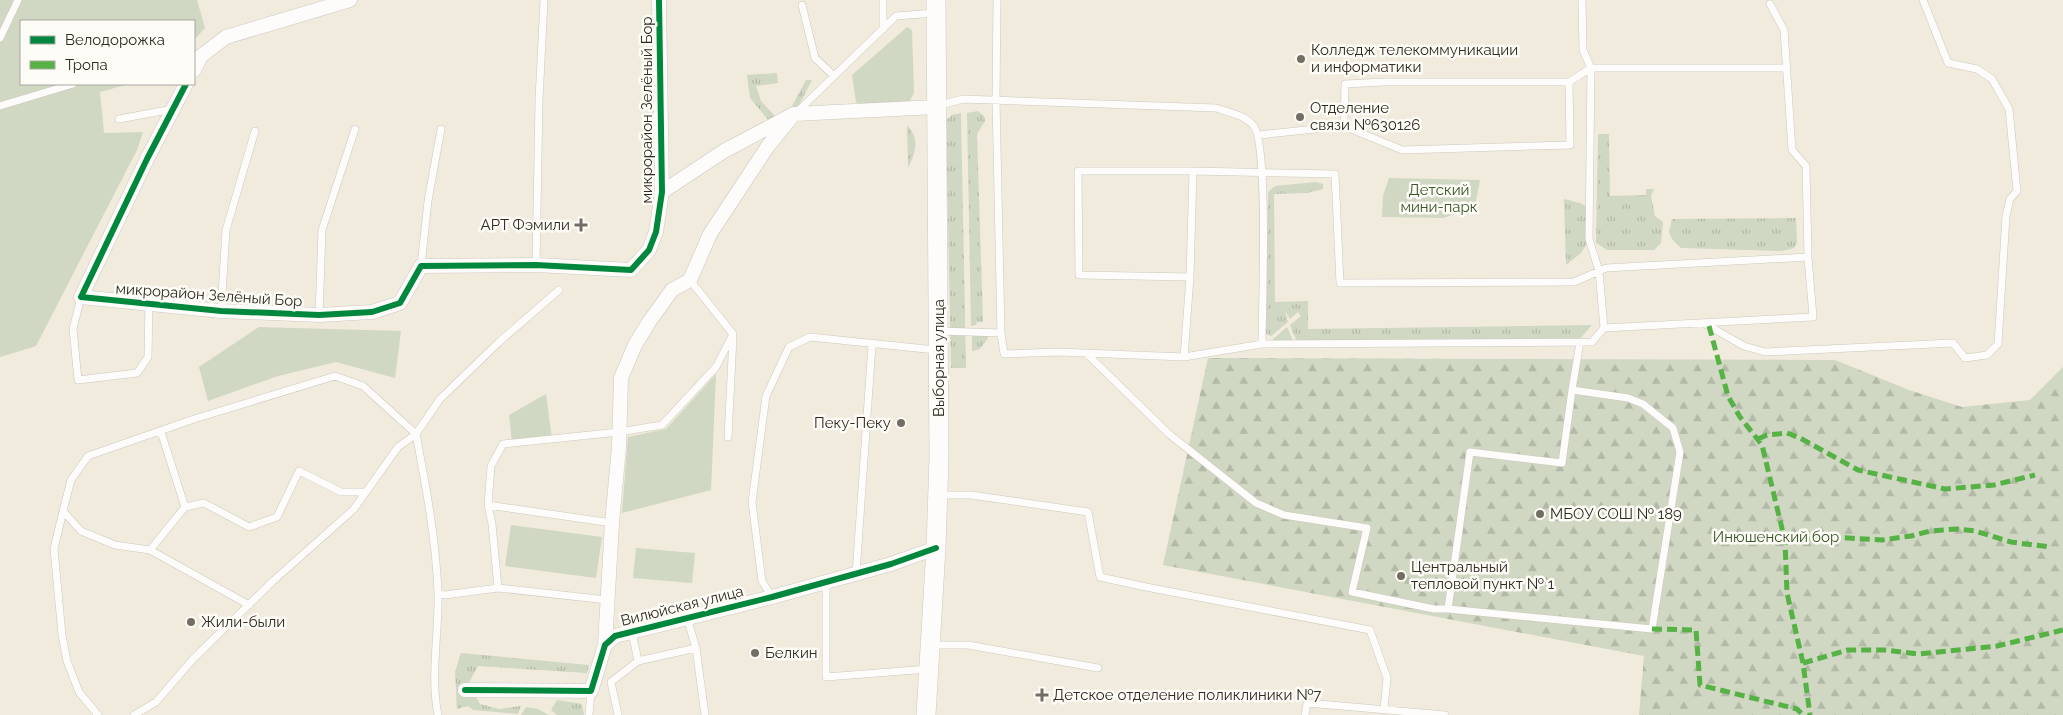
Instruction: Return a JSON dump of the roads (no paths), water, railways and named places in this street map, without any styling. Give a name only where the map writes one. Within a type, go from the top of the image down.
[{"type":"main road","name":"Выборная улица","points":[[926,715],[938,495],[939,331],[936,7]]},
{"type":"street","points":[[195,68],[201,56],[226,37],[350,0]]},
{"type":"street","name":"микрорайон Зелёный Бор","points":[[81,297],[221,311],[319,315],[372,312],[400,303],[421,266],[536,264],[631,270],[649,250],[656,232],[662,192],[660,0]]},
{"type":"street","points":[[81,297],[186,85]]},
{"type":"street","points":[[662,192],[724,151],[794,114],[936,107]]},
{"type":"street","points":[[465,690],[591,691],[605,645],[621,378],[635,345],[672,290],[690,280],[710,234],[768,146],[794,114]]},
{"type":"street","name":"Вилюйская улица","points":[[605,645],[615,636],[856,574],[936,548]]},
{"type":"lane","points":[[0,38],[18,0]]},
{"type":"lane","points":[[536,264],[539,100],[544,0]]},
{"type":"lane","points":[[883,0],[883,29]]},
{"type":"lane","points":[[997,0],[996,100],[1001,334],[1004,354],[1059,352],[1184,357],[1262,344],[1592,342],[1604,328],[1599,271],[1589,239],[1591,68],[1583,50],[1582,0]]},
{"type":"lane","points":[[1705,324],[1744,346],[1765,352],[1952,343],[1965,358],[1987,355],[1998,344],[2006,216],[2010,199],[2017,191],[2009,109],[1992,79],[1977,69],[1948,63],[1923,0]]},
{"type":"lane","points":[[1604,328],[1813,317],[1808,257],[1806,166],[1792,150],[1784,30],[1770,4]]},
{"type":"lane","points":[[802,5],[815,58],[834,76]]},
{"type":"lane","points":[[794,114],[896,16],[936,7]]},
{"type":"lane","points":[[1344,126],[1345,84],[1384,82],[1569,82],[1591,68],[1787,68]]},
{"type":"lane","points":[[1259,135],[1344,126],[1402,150],[1570,145],[1569,82]]},
{"type":"lane","points":[[0,106],[70,85]]},
{"type":"lane","points":[[936,107],[963,99],[1216,108],[1237,115],[1254,125],[1259,135],[1263,172],[1262,344]]},
{"type":"lane","points":[[118,118],[174,109]]},
{"type":"lane","points":[[319,315],[322,230],[355,129]]},
{"type":"lane","points":[[421,266],[428,201],[441,129]]},
{"type":"lane","points":[[221,311],[226,230],[255,131]]},
{"type":"lane","points":[[1190,277],[1079,275],[1078,171],[1335,174],[1340,283],[1574,282],[1606,268],[1808,257]]},
{"type":"lane","points":[[1184,357],[1190,277],[1193,171]]},
{"type":"lane","points":[[690,280],[733,334],[728,437]]},
{"type":"lane","points":[[134,715],[156,702],[193,659],[249,604],[352,510],[398,446],[416,434],[440,399],[499,342],[559,290]]},
{"type":"lane","points":[[81,297],[74,329],[78,380],[137,373],[148,357],[149,304]]},
{"type":"lane","points":[[939,331],[1001,334]]},
{"type":"lane","points":[[498,588],[492,524],[488,505],[491,466],[504,444],[619,432],[662,424],[716,367],[733,334]]},
{"type":"lane","points":[[772,597],[762,581],[752,502],[766,396],[789,347],[810,337],[872,345],[939,350]]},
{"type":"lane","points":[[1448,609],[1470,452],[1562,463],[1580,342]]},
{"type":"lane","points":[[856,574],[872,345]]},
{"type":"lane","points":[[1087,354],[1169,434],[1256,503],[1284,515],[1367,528],[1352,592],[1434,609],[1652,629],[1680,452],[1673,428],[1643,404],[1628,398],[1572,390]]},
{"type":"lane","points":[[98,715],[78,692],[67,661],[62,635],[54,549],[71,480],[88,456],[194,419],[335,376],[363,386],[416,434],[431,509],[438,594],[434,694],[438,715]]},
{"type":"lane","points":[[161,432],[186,507]]},
{"type":"lane","points":[[150,550],[186,507],[204,503],[249,527],[277,517],[299,471],[340,492],[366,492]]},
{"type":"lane","points":[[938,495],[971,495],[1088,512],[1100,577],[1370,630],[1387,678],[1384,709]]},
{"type":"lane","points":[[488,505],[612,523]]},
{"type":"lane","points":[[63,511],[81,531],[115,545],[150,550],[249,604]]},
{"type":"lane","points":[[826,582],[826,677],[929,669]]},
{"type":"lane","points":[[438,594],[445,595],[498,588],[607,600]]},
{"type":"lane","points":[[688,618],[696,648],[705,715]]},
{"type":"lane","points":[[632,632],[638,661]]},
{"type":"lane","points":[[931,645],[968,645],[1098,668]]},
{"type":"lane","points":[[618,715],[611,682],[638,661],[696,648]]},
{"type":"lane","points":[[589,715],[591,691]]},
{"type":"lane","points":[[1305,715],[1307,702],[1370,711],[1384,709],[1445,715]]},
{"type":"place","name":"Колледж телекоммуникации и информатики","points":[[1301,59]]},
{"type":"place","name":"Отделение связи №630126","points":[[1300,117]]},
{"type":"place","name":"АРТ Фэмили","points":[[581,225]]},
{"type":"place","name":"Пеку-Пеку","points":[[901,423]]},
{"type":"place","name":"МБОУ СОШ № 189","points":[[1540,514]]},
{"type":"place","name":"Центральный тепловой пункт № 1","points":[[1401,576]]},
{"type":"place","name":"Жили-были","points":[[191,622]]},
{"type":"place","name":"Белкин","points":[[755,653]]},
{"type":"place","name":"Детское отделение поликлиники №7","points":[[1042,695]]},
{"type":"park label","name":"Детский мини-парк","points":[[1439,198]]},
{"type":"park label","name":"Инюшенский бор","points":[[1776,537]]}]
